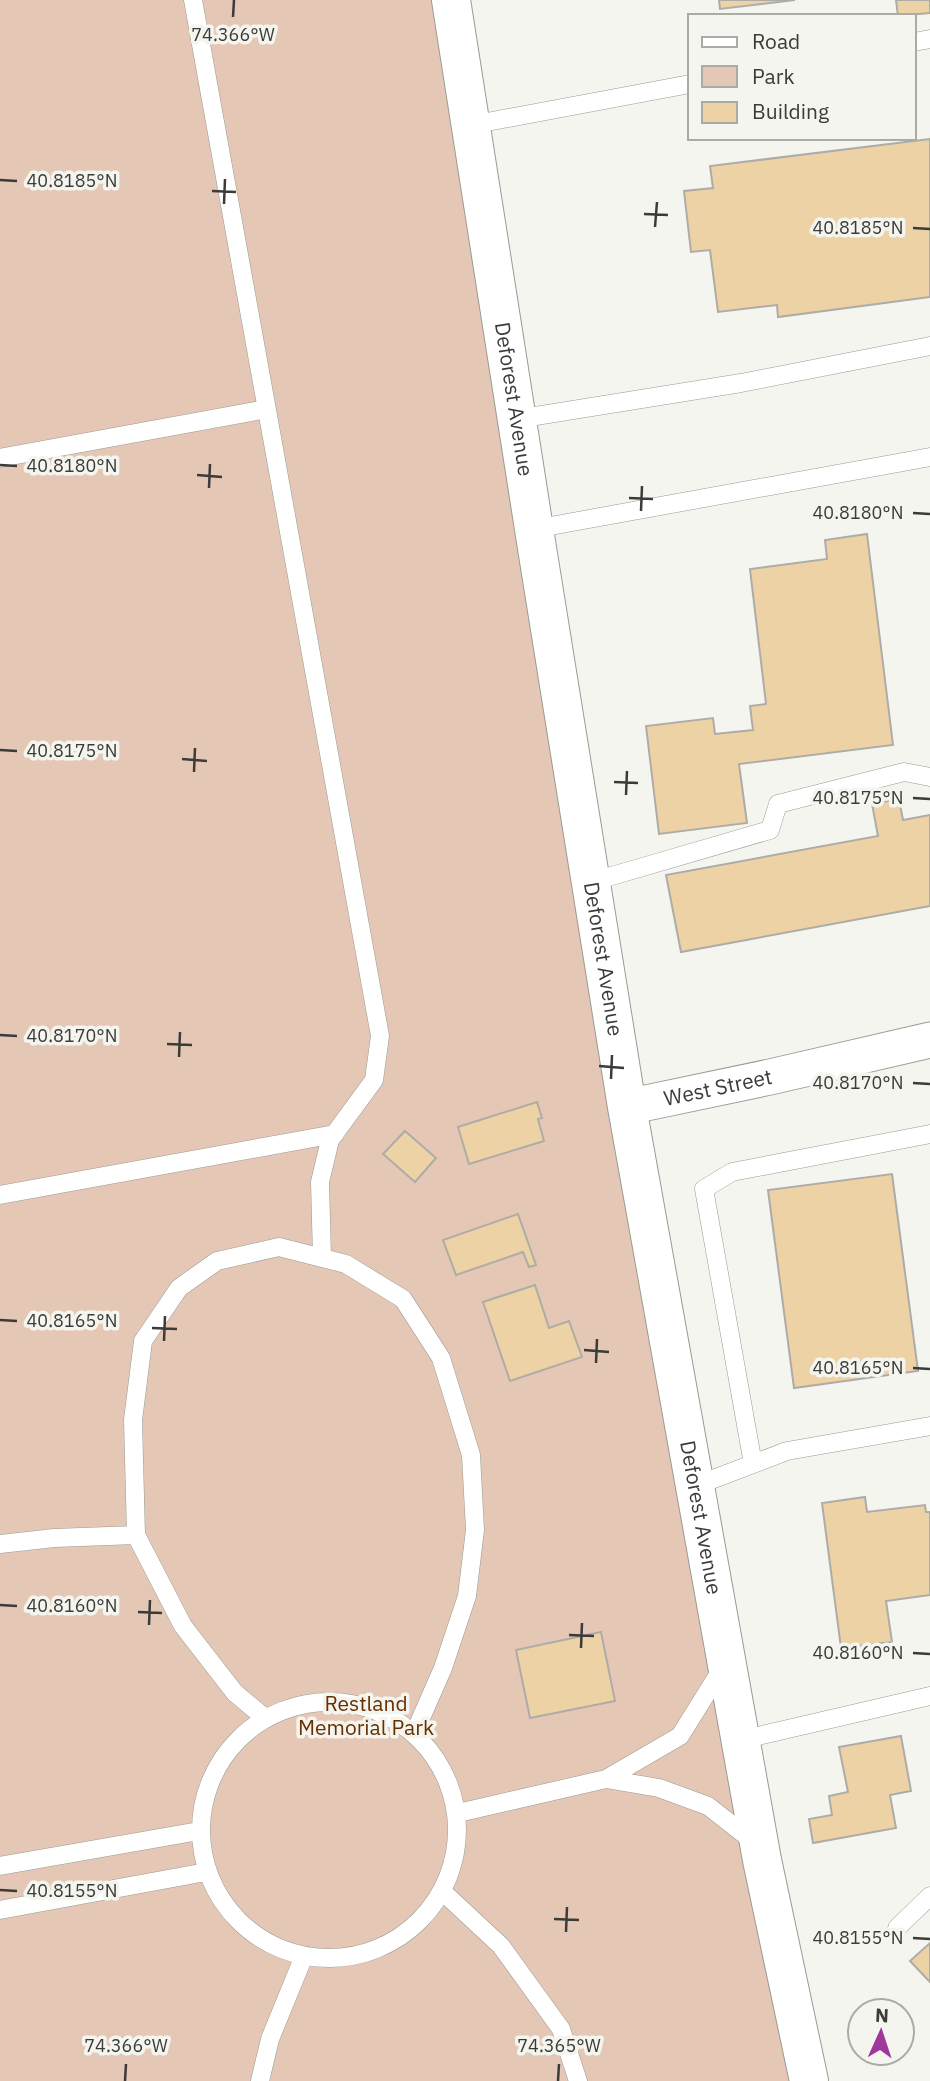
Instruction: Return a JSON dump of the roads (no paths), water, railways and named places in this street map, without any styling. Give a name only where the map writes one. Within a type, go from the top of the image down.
[{"type":"street","name":"Deforest Avenue","points":[[452,0],[627,1107],[761,1848],[809,2081]]},
{"type":"street","name":"West Street","points":[[627,1107],[930,1040]]},
{"type":"lane","points":[[193,0],[380,1036],[374,1080],[330,1140],[320,1182],[322,1258]]},
{"type":"lane","points":[[471,125],[688,85]]},
{"type":"lane","points":[[517,419],[741,383],[930,346]]},
{"type":"lane","points":[[0,458],[267,409]]},
{"type":"lane","points":[[534,529],[930,457]]},
{"type":"lane","points":[[591,882],[770,830],[778,804],[904,772],[930,777]]},
{"type":"lane","points":[[0,1195],[335,1134]]},
{"type":"lane","points":[[753,1464],[704,1189],[732,1172],[930,1135]]},
{"type":"lane","points":[[265,1718],[235,1693],[183,1626],[136,1535],[133,1420],[143,1341],[179,1288],[217,1261],[279,1247],[346,1264],[403,1299],[441,1358],[471,1455],[475,1530],[467,1596],[443,1668],[414,1734]]},
{"type":"lane","points":[[695,1486],[786,1451],[930,1426]]},
{"type":"lane","points":[[0,1544],[54,1538],[136,1535]]},
{"type":"lane","points":[[458,1813],[606,1779],[680,1736],[727,1661]]},
{"type":"lane","points":[[741,1740],[930,1696]]},
{"type":"lane","points":[[346,1702],[387,1714],[414,1734],[421,1739],[446,1773],[458,1813],[457,1854],[443,1892],[418,1924],[384,1947],[345,1958],[304,1956],[262,1941],[228,1911],[206,1871],[199,1831],[204,1797],[217,1766],[237,1739],[265,1718],[304,1703],[346,1702]]},
{"type":"lane","points":[[606,1779],[659,1788],[708,1806],[761,1848]]},
{"type":"lane","points":[[0,1866],[199,1831]]},
{"type":"lane","points":[[0,1910],[206,1871]]},
{"type":"lane","points":[[443,1892],[501,1946],[561,2029],[579,2081]]},
{"type":"lane","points":[[897,1928],[930,1896]]},
{"type":"lane","points":[[260,2081],[270,2039],[304,1956]]},
{"type":"park label","name":"Restland Memorial Park","points":[[366,1716]]}]
